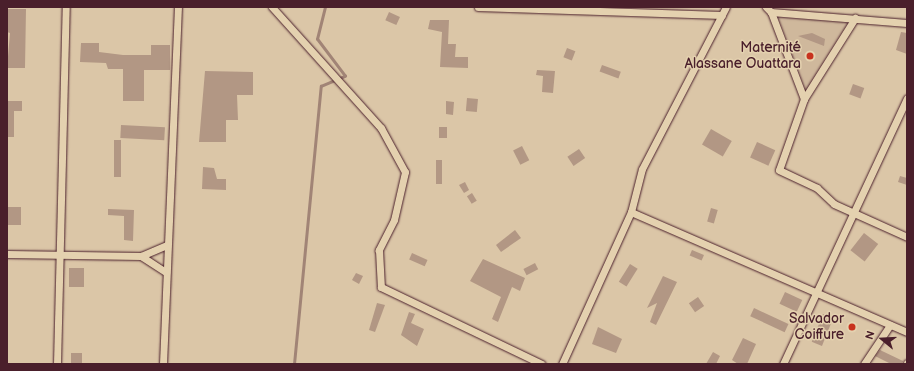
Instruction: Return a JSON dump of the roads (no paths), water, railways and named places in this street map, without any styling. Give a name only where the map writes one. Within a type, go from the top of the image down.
[{"type":"street","points":[[57,364],[61,256],[66,7]]},
{"type":"street","points":[[163,364],[178,7]]},
{"type":"street","points":[[272,7],[381,128],[405,172],[394,220],[379,250],[381,287],[542,364]]},
{"type":"street","points":[[478,7],[722,15]]},
{"type":"street","points":[[562,364],[631,212],[642,169],[726,7]]},
{"type":"street","points":[[804,99],[768,9],[907,23]]},
{"type":"street","points":[[855,18],[804,99],[779,170],[808,183],[834,204],[907,237]]},
{"type":"street","points":[[783,364],[852,212],[907,98]]},
{"type":"street","points":[[631,212],[907,332]]},
{"type":"street","points":[[7,254],[141,256],[167,245]]},
{"type":"street","points":[[141,256],[166,272]]},
{"type":"street","points":[[864,364],[890,325]]},
{"type":"waterway","points":[[294,364],[321,86],[345,76],[317,39],[325,7]]},
{"type":"place","name":"Maternité Alassane Ouattara","points":[[810,56]]},
{"type":"place","name":"Salvador Coiffure","points":[[852,327]]}]
